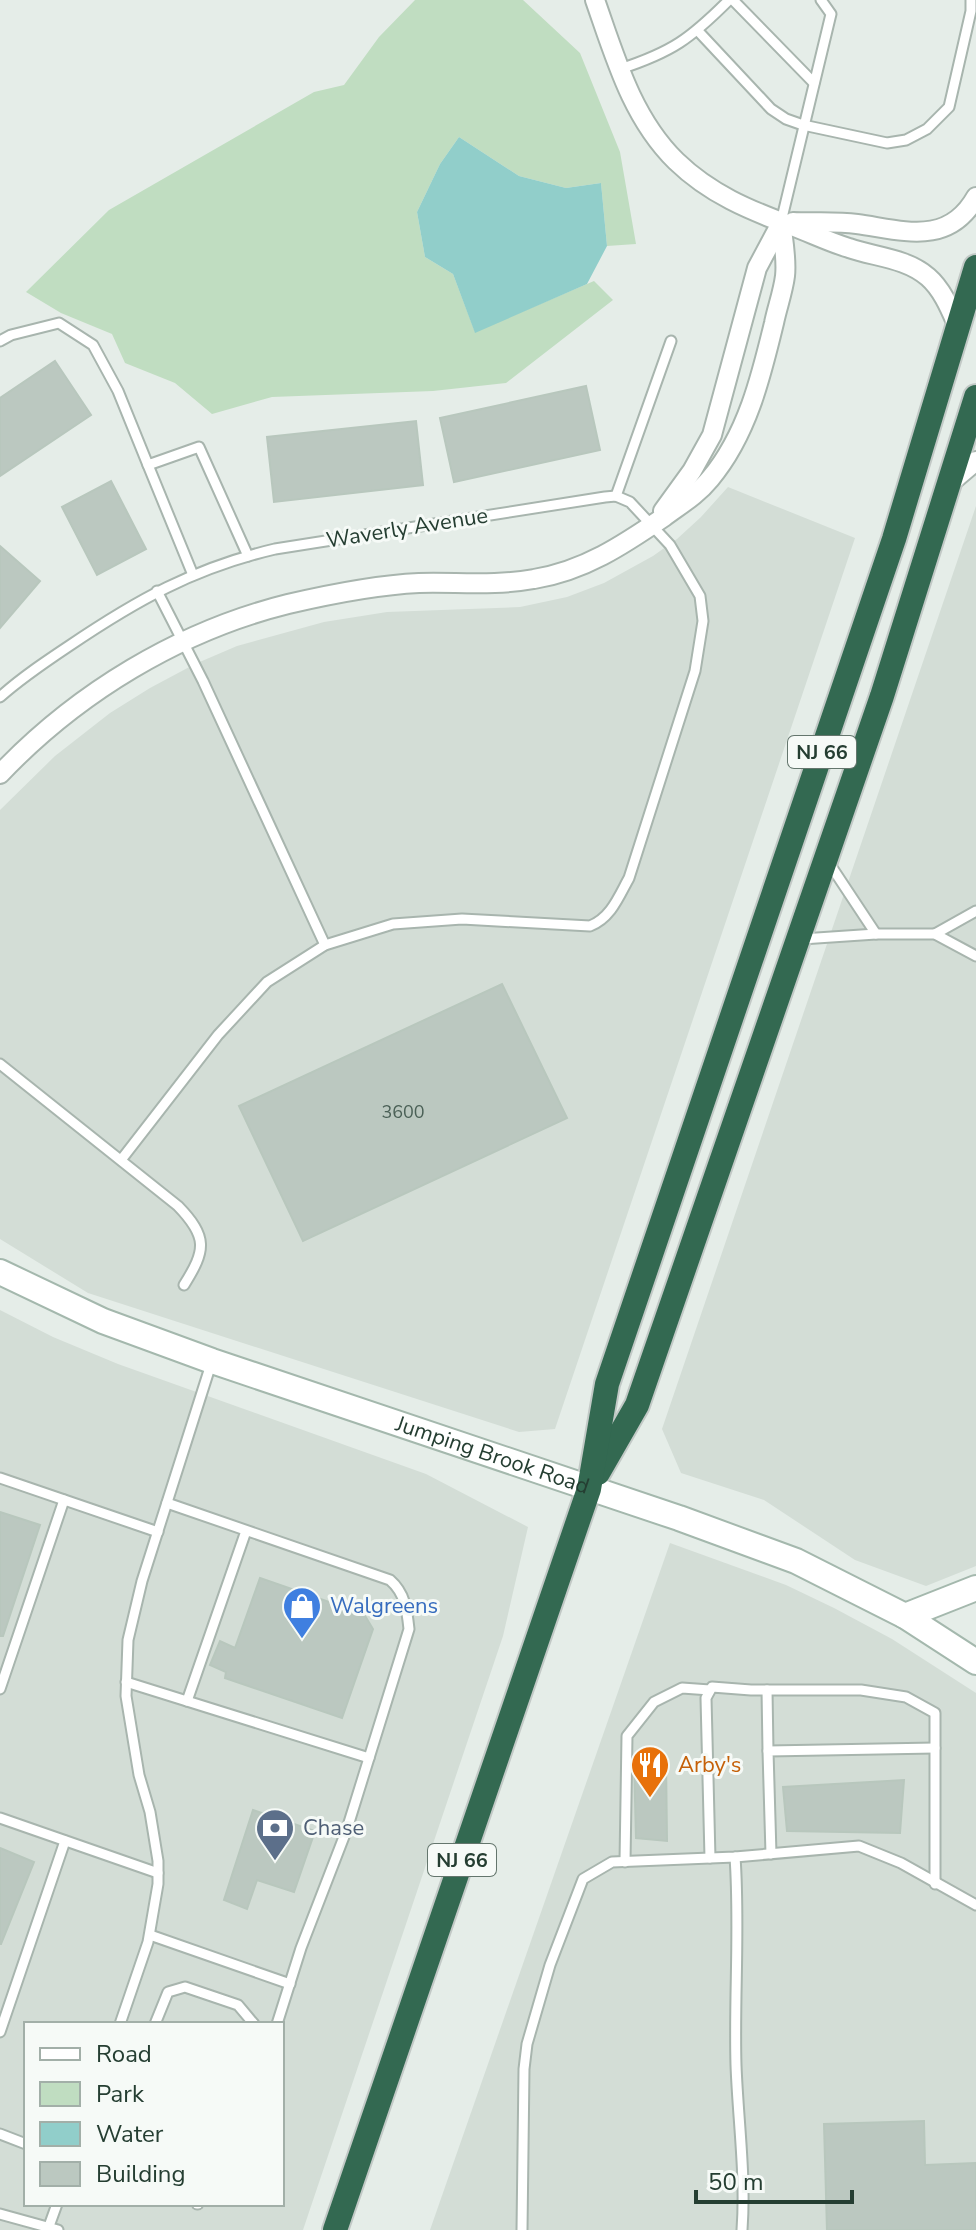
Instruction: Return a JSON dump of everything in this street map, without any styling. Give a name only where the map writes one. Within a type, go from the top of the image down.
[{"type":"highway","name":"NJ 66","points":[[335,2230],[589,1489],[607,1384],[889,555],[976,267]]},
{"type":"highway","name":"NJ 66","points":[[589,1489],[637,1405],[826,859],[951,482],[976,397]]},
{"type":"street","points":[[595,0],[620,69],[646,124],[677,162],[736,204],[848,248],[919,270],[935,285],[959,329]]},
{"type":"street","points":[[781,222],[855,224],[924,232],[951,225],[961,218],[976,197]]},
{"type":"street","points":[[652,525],[692,471],[712,435],[757,268],[781,222]]},
{"type":"street","points":[[0,774],[43,733],[88,697],[183,642],[284,605],[353,591],[417,583],[509,583],[562,573],[610,552],[699,492],[723,462],[743,425],[759,381],[785,275],[781,222]]},
{"type":"street","points":[[951,482],[976,461]]},
{"type":"street","name":"Jumping Brook Road","points":[[0,1272],[103,1321],[212,1361],[679,1518],[796,1561],[905,1616],[976,1662]]},
{"type":"street","points":[[905,1616],[976,1588]]},
{"type":"lane","points":[[620,69],[660,56],[698,31],[731,0],[814,83]]},
{"type":"lane","points":[[781,222],[831,14],[821,0]]},
{"type":"lane","points":[[698,31],[771,109],[786,119],[887,143],[906,140],[927,129],[949,107],[971,0]]},
{"type":"lane","points":[[0,341],[11,335],[59,323],[93,345],[118,391],[193,575]]},
{"type":"lane","points":[[121,1160],[218,1035],[267,982],[325,945],[393,924],[449,920],[590,926],[598,923],[611,909],[629,878],[701,645],[703,621],[700,596],[670,545],[630,502],[616,496],[671,341]]},
{"type":"lane","points":[[148,465],[199,447],[248,556]]},
{"type":"lane","name":"Waverly Avenue","points":[[0,697],[23,677],[157,591],[248,556],[616,496]]},
{"type":"lane","points":[[157,591],[325,945]]},
{"type":"lane","points":[[826,859],[876,934]]},
{"type":"lane","points":[[935,934],[976,911]]},
{"type":"lane","points":[[798,940],[876,934],[935,934],[976,956]]},
{"type":"lane","points":[[0,1064],[178,1206],[199,1232],[200,1260],[184,1285]]},
{"type":"lane","points":[[121,2022],[150,1935],[158,1873],[150,1812],[131,1730],[126,1682],[128,1640],[142,1581],[212,1361]]},
{"type":"lane","points":[[0,1478],[158,1532]]},
{"type":"lane","points":[[0,1689],[64,1500]]},
{"type":"lane","points":[[167,1503],[390,1580],[400,1591],[407,1610],[409,1629],[347,1829],[278,2022]]},
{"type":"lane","points":[[187,1701],[246,1531]]},
{"type":"lane","points":[[126,1682],[369,1758]]},
{"type":"lane","points":[[710,1858],[706,1698],[712,1687],[861,1690],[906,1697],[935,1713],[935,1884]]},
{"type":"lane","points":[[625,1862],[627,1736],[654,1702],[682,1688],[710,1690]]},
{"type":"lane","points":[[767,1690],[771,1854]]},
{"type":"lane","points":[[768,1751],[935,1748]]},
{"type":"lane","points":[[0,1818],[158,1873]]},
{"type":"lane","points":[[0,2032],[65,1841]]},
{"type":"lane","points":[[522,2230],[527,2044],[550,1965],[583,1879],[612,1862],[735,1857],[859,1846],[901,1863],[976,1905]]},
{"type":"lane","points":[[735,1857],[739,1919],[736,2065],[741,2121],[742,2230]]},
{"type":"lane","points":[[150,1935],[290,1984]]},
{"type":"lane","points":[[156,2022],[168,1992],[185,1987],[238,2005],[252,2022]]},
{"type":"lane","points":[[0,2134],[24,2143]]},
{"type":"lane","points":[[49,2230],[56,2206]]},
{"type":"lane","points":[[0,2214],[58,2230]]},
{"type":"shaded area","points":[[728,487],[855,538],[555,1429],[519,1432],[88,1293],[0,1239],[0,810],[55,756],[110,713],[195,664],[237,646],[324,622],[387,612],[520,607],[567,597],[604,583],[653,556],[701,517]]},
{"type":"shaded area","points":[[976,506],[976,1566],[926,1586],[855,1560],[764,1500],[681,1473],[662,1429]]},
{"type":"shaded area","points":[[0,1310],[53,1337],[118,1364],[426,1474],[528,1527],[503,1636],[303,2230],[0,2230]]},
{"type":"shaded area","points":[[670,1543],[786,1585],[834,1608],[892,1639],[976,1693],[976,2230],[430,2230]]},
{"type":"green space","points":[[415,0],[523,0],[580,53],[620,152],[636,244],[607,246],[601,183],[566,188],[519,176],[459,137],[440,164],[417,212],[425,257],[453,274],[475,332],[594,281],[613,300],[506,383],[433,391],[272,397],[212,414],[175,383],[125,363],[112,334],[61,313],[26,292],[109,210],[314,92],[344,85],[379,37]]},
{"type":"water","points":[[459,137],[519,176],[566,188],[601,183],[607,246],[587,284],[475,333],[453,274],[425,257],[417,212],[440,164]]},
{"type":"building","points":[[55,361],[91,415],[0,476],[0,398]]},
{"type":"building","points":[[586,386],[600,450],[454,482],[440,418]]},
{"type":"building","points":[[416,421],[423,485],[274,502],[267,437]]},
{"type":"building","points":[[111,481],[146,549],[97,575],[62,507]]},
{"type":"building","points":[[0,546],[40,581],[0,628]]},
{"type":"building","points":[[502,984],[567,1118],[303,1241],[239,1106]]},
{"type":"building","points":[[0,1512],[40,1525],[3,1636],[0,1636]]},
{"type":"building","points":[[260,1578],[364,1614],[373,1629],[342,1718],[225,1678],[226,1672],[210,1665],[220,1641],[235,1648]]},
{"type":"building","name":"Arby's","points":[[666,1759],[667,1841],[636,1838],[634,1760]]},
{"type":"building","points":[[904,1780],[900,1833],[787,1831],[783,1787]]},
{"type":"building","points":[[253,1810],[315,1831],[294,1892],[257,1880],[247,1909],[224,1900]]},
{"type":"building","points":[[0,1848],[34,1862],[1,1944],[0,1944]]},
{"type":"building","points":[[924,2121],[925,2165],[976,2163],[976,2230],[827,2230],[824,2124]]},
{"type":"place","name":"Walgreens","points":[[302,1640]]},
{"type":"place","name":"Arby's","points":[[650,1799]]},
{"type":"place","name":"Chase","points":[[275,1862]]}]
